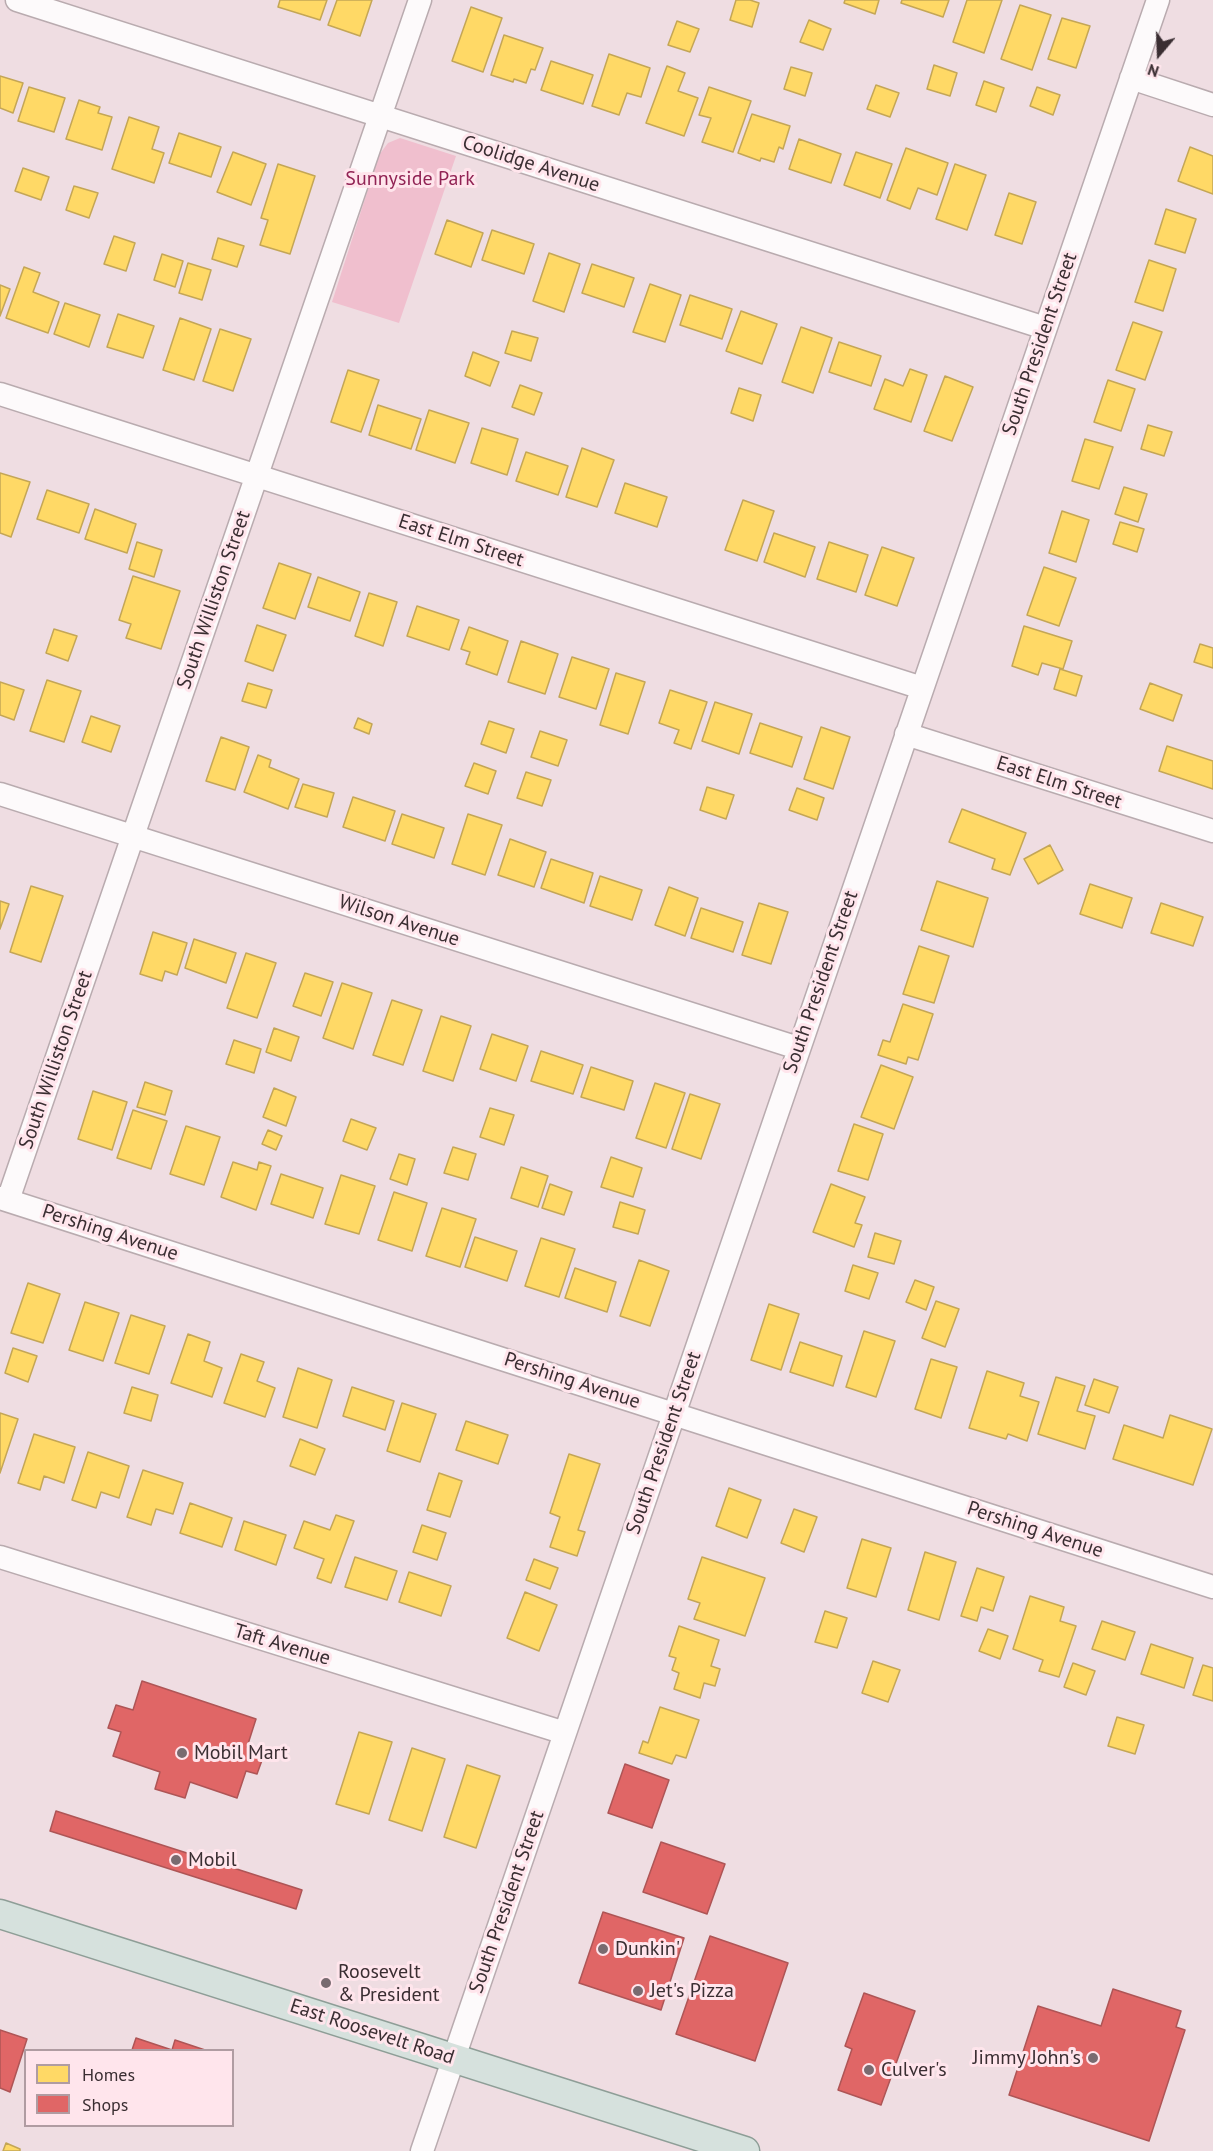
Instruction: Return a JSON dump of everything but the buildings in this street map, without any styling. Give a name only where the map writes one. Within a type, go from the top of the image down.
[{"type":"main road","name":"East Roosevelt Road","points":[[0,1914],[745,2151]]},
{"type":"street","name":"Coolidge Avenue","points":[[16,0],[1045,328]]},
{"type":"street","name":"South Williston Street","points":[[4,1199],[133,836],[420,0]]},
{"type":"street","name":"South President Street","points":[[422,2151],[1158,0]]},
{"type":"street","points":[[1131,78],[1213,105]]},
{"type":"street","name":"East Elm Street","points":[[0,394],[922,688]]},
{"type":"street","name":"East Elm Street","points":[[906,734],[1213,831]]},
{"type":"street","name":"Wilson Avenue","points":[[0,794],[798,1048]]},
{"type":"street","name":"Pershing Avenue","points":[[4,1199],[1213,1587]]},
{"type":"street","name":"Taft Avenue","points":[[0,1557],[565,1733]]},
{"type":"green space","name":"Sunnyside Park","points":[[400,138],[456,156],[399,323],[332,302],[379,155],[388,143]]},
{"type":"place","name":"Mobil Mart","points":[[182,1753]]},
{"type":"place","name":"Mobil","points":[[176,1860]]},
{"type":"place","name":"Dunkin'","points":[[603,1949]]},
{"type":"place","name":"Roosevelt & President","points":[[326,1983]]},
{"type":"place","name":"Jet's Pizza","points":[[638,1991]]},
{"type":"place","name":"Jimmy John's","points":[[1093,2058]]},
{"type":"place","name":"Culver's","points":[[869,2070]]}]
